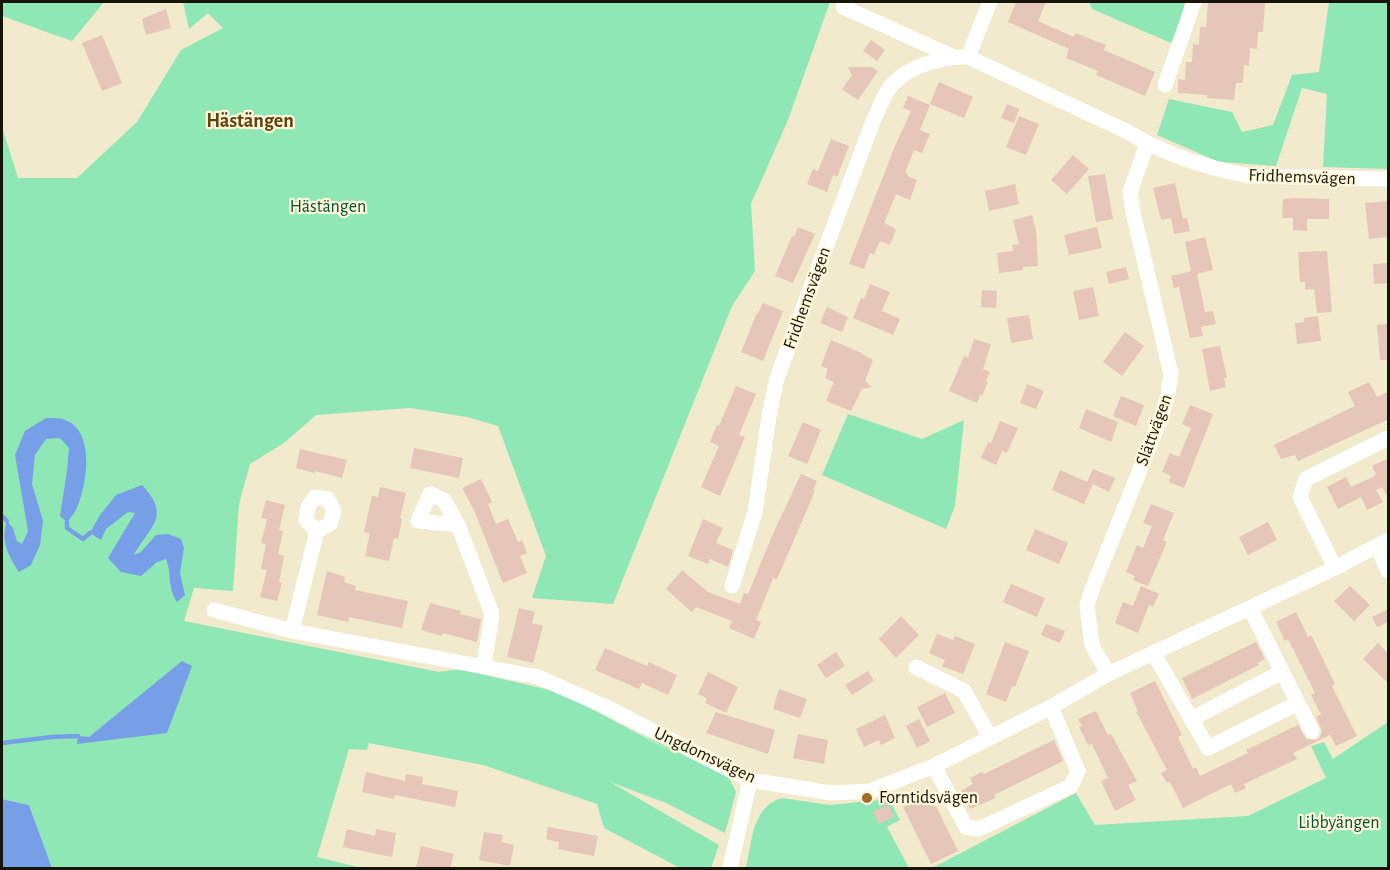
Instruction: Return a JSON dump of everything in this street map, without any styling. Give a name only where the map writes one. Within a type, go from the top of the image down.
[{"type":"street","points":[[961,57],[990,2]]},
{"type":"street","points":[[1165,85],[1194,2]]},
{"type":"street","name":"Fridhemsvägen","points":[[843,7],[961,57],[1126,131],[1147,144],[1201,166],[1250,176],[1389,179]]},
{"type":"street","name":"Fridhemsvägen","points":[[732,586],[755,512],[777,378],[872,124],[889,88],[916,67],[961,57]]},
{"type":"street","name":"Slättvägen","points":[[1108,674],[1092,645],[1088,606],[1097,576],[1162,415],[1171,374],[1130,192],[1147,144]]},
{"type":"street","points":[[1335,568],[1300,497],[1306,479],[1389,438]]},
{"type":"street","points":[[458,525],[492,614],[484,666]]},
{"type":"street","points":[[292,631],[317,531]]},
{"type":"street","name":"Ungdomsvägen","points":[[214,610],[292,631],[538,677],[604,706],[750,780],[831,793],[870,791],[934,766],[1051,707],[1108,674],[1335,568],[1383,543],[1389,571]]},
{"type":"street","points":[[1250,608],[1312,731]]},
{"type":"street","points":[[1154,654],[1208,748],[1298,703]]},
{"type":"street","points":[[916,667],[964,691],[990,737]]},
{"type":"street","points":[[1191,719],[1282,672]]},
{"type":"street","points":[[934,766],[966,827],[979,828],[1071,786],[1078,771],[1051,707]]},
{"type":"street","points":[[730,868],[738,841],[750,780]]},
{"type":"green space","points":[[2,2],[104,2],[72,41],[2,16]]},
{"type":"green space","name":"Hästängen","points":[[183,2],[830,2],[788,120],[751,204],[755,271],[732,306],[613,604],[532,598],[546,556],[498,426],[467,417],[410,408],[316,415],[284,443],[250,464],[239,504],[233,591],[194,588],[184,621],[439,672],[459,669],[550,690],[571,698],[682,757],[593,706],[729,778],[736,792],[725,833],[666,803],[610,782],[719,845],[711,868],[680,868],[604,828],[597,804],[483,765],[369,743],[367,750],[349,749],[317,857],[362,868],[52,868],[29,805],[2,799],[2,127],[18,178],[77,178],[137,122],[181,50],[223,28],[208,13],[189,29]]},
{"type":"green space","points":[[1089,2],[1185,2],[1179,30],[1171,43],[1092,9]]},
{"type":"green space","points":[[1329,2],[1388,2],[1388,169],[1323,167],[1327,94],[1302,88],[1276,166],[1219,162],[1157,135],[1169,99],[1232,112],[1242,132],[1273,125],[1292,75],[1319,72]]},
{"type":"green space","points":[[848,414],[922,439],[964,420],[955,506],[946,529],[822,475]]},
{"type":"green space","name":"Libbyängen","points":[[1388,722],[1388,868],[932,868],[1076,793],[1095,825],[1248,816],[1326,778],[1311,746],[1324,742],[1333,759]]},
{"type":"green space","points":[[782,798],[830,805],[889,799],[900,820],[887,827],[909,868],[746,868],[752,837],[759,817],[772,802]]},
{"type":"water","points":[[46,418],[58,418],[75,426],[85,447],[86,474],[80,500],[67,522],[60,516],[69,448],[60,438],[46,439],[35,455],[32,484],[43,521],[40,545],[31,565],[19,572],[9,554],[4,534],[7,521],[13,528],[17,541],[22,544],[28,531],[15,455],[25,431]]},
{"type":"water","points":[[142,485],[156,505],[157,514],[151,529],[134,555],[141,552],[156,535],[168,534],[181,539],[184,548],[180,573],[185,595],[177,602],[172,591],[166,559],[157,562],[141,576],[121,572],[108,558],[135,513],[128,512],[106,529],[101,540],[90,533],[100,515],[116,495]]},
{"type":"water","points":[[182,661],[192,666],[167,733],[77,744],[78,736],[89,737]]},
{"type":"water","points":[[2,799],[29,805],[52,868],[2,868]]},
{"type":"building","points":[[1016,2],[1046,2],[1038,21],[1074,37],[1075,33],[1106,45],[1104,50],[1155,72],[1145,96],[1096,75],[1098,71],[1066,58],[1069,49],[1008,22]]},
{"type":"building","points":[[1208,2],[1265,2],[1263,32],[1258,32],[1257,49],[1250,48],[1249,66],[1244,65],[1243,83],[1236,83],[1234,100],[1178,93],[1178,79],[1185,80],[1186,62],[1192,62],[1193,44],[1199,45],[1200,27],[1206,27]]},
{"type":"building","points":[[166,9],[171,28],[146,35],[142,19]]},
{"type":"building","points":[[102,35],[122,83],[102,91],[82,43]]},
{"type":"building","points":[[871,40],[885,50],[877,61],[863,51]]},
{"type":"building","points":[[848,67],[872,67],[878,71],[858,100],[842,89],[852,75]]},
{"type":"building","points":[[939,82],[973,97],[964,118],[930,104]]},
{"type":"building","points":[[908,96],[930,105],[920,130],[930,134],[922,153],[914,150],[905,173],[917,180],[910,200],[896,194],[884,223],[896,229],[890,245],[880,241],[874,255],[870,253],[864,269],[849,264],[911,111],[903,108]]},
{"type":"building","points":[[1007,104],[1019,109],[1014,123],[1001,118]]},
{"type":"building","points":[[1019,116],[1039,124],[1026,155],[1006,147]]},
{"type":"building","points":[[831,139],[849,146],[837,177],[833,175],[827,192],[807,184],[813,169],[818,171]]},
{"type":"building","points":[[1073,155],[1089,169],[1067,194],[1051,180]]},
{"type":"building","points":[[1105,174],[1113,219],[1096,222],[1088,176]]},
{"type":"building","points":[[1175,183],[1183,219],[1187,218],[1190,231],[1174,234],[1171,218],[1161,220],[1153,188]]},
{"type":"building","points":[[1015,184],[1019,204],[989,211],[985,191]]},
{"type":"building","points":[[1283,199],[1329,199],[1329,219],[1307,219],[1307,231],[1293,230],[1293,218],[1282,218]]},
{"type":"building","points":[[1389,201],[1389,237],[1369,239],[1365,203]]},
{"type":"building","points":[[1032,215],[1036,229],[1038,266],[999,273],[997,253],[1013,251],[1012,245],[1019,244],[1013,220]]},
{"type":"building","points":[[798,227],[815,234],[793,283],[775,276]]},
{"type":"building","points":[[1097,227],[1102,248],[1069,255],[1064,235]]},
{"type":"building","points":[[1205,237],[1213,270],[1197,274],[1205,312],[1213,311],[1216,324],[1201,327],[1203,336],[1190,338],[1179,287],[1174,288],[1171,276],[1191,271],[1185,242]]},
{"type":"building","points":[[1327,251],[1332,312],[1317,313],[1314,289],[1305,290],[1305,282],[1300,282],[1298,252]]},
{"type":"building","points":[[1389,263],[1389,283],[1374,284],[1373,264]]},
{"type":"building","points":[[1126,267],[1129,279],[1109,284],[1106,272]]},
{"type":"building","points":[[870,284],[890,292],[882,311],[900,319],[893,335],[853,318]]},
{"type":"building","points":[[1093,287],[1099,316],[1079,320],[1073,291]]},
{"type":"building","points":[[982,290],[997,291],[996,308],[981,307]]},
{"type":"building","points":[[763,303],[783,311],[763,361],[741,352]]},
{"type":"building","points":[[827,307],[848,317],[842,332],[820,323]]},
{"type":"building","points":[[1029,315],[1033,339],[1011,343],[1007,318]]},
{"type":"building","points":[[1318,316],[1321,341],[1297,344],[1295,323],[1304,322],[1304,318]]},
{"type":"building","points":[[1389,324],[1389,360],[1380,360],[1377,325]]},
{"type":"building","points":[[1125,332],[1144,346],[1122,376],[1103,362]]},
{"type":"building","points":[[974,339],[991,344],[983,369],[990,372],[986,381],[988,382],[977,403],[949,391],[964,356],[968,358]]},
{"type":"building","points":[[831,340],[873,360],[865,381],[872,387],[862,389],[851,411],[826,401],[834,382],[825,378],[828,369],[821,366]]},
{"type":"building","points":[[1220,346],[1227,378],[1224,378],[1226,387],[1210,391],[1202,349]]},
{"type":"building","points":[[1369,382],[1377,397],[1389,391],[1389,419],[1298,461],[1295,455],[1281,459],[1274,445],[1355,406],[1348,392]]},
{"type":"building","points":[[1027,384],[1044,391],[1036,409],[1020,403]]},
{"type":"building","points":[[736,386],[756,394],[739,435],[745,437],[720,496],[701,487],[719,446],[710,442]]},
{"type":"building","points":[[1121,396],[1144,405],[1136,426],[1113,416]]},
{"type":"building","points":[[1190,405],[1213,414],[1184,488],[1169,482],[1171,476],[1162,472],[1170,453],[1179,457],[1191,428],[1182,424]]},
{"type":"building","points":[[1086,409],[1118,422],[1111,442],[1079,428]]},
{"type":"building","points":[[1000,421],[1018,428],[1007,453],[1002,451],[996,465],[981,458],[988,442],[991,443]]},
{"type":"building","points":[[803,422],[821,430],[807,464],[788,456]]},
{"type":"building","points":[[414,448],[463,458],[459,478],[410,468]]},
{"type":"building","points":[[300,449],[347,460],[342,478],[296,468]]},
{"type":"building","points":[[1389,458],[1389,499],[1382,487],[1376,490],[1383,502],[1367,510],[1361,497],[1338,509],[1327,487],[1346,477],[1351,487],[1373,477],[1376,474],[1372,466]]},
{"type":"building","points":[[1093,469],[1115,478],[1109,492],[1093,484],[1084,504],[1052,490],[1060,470],[1087,482]]},
{"type":"building","points":[[801,474],[817,481],[813,490],[815,491],[777,579],[773,578],[756,620],[761,622],[754,639],[729,628],[732,621],[696,607],[692,612],[666,589],[682,570],[708,592],[740,604],[744,593],[748,594]]},
{"type":"building","points":[[481,479],[492,502],[488,504],[496,524],[508,519],[518,542],[522,540],[527,553],[520,556],[527,573],[503,583],[474,510],[462,488]]},
{"type":"building","points":[[380,487],[406,493],[398,539],[394,538],[389,561],[365,556],[370,533],[364,532],[372,496],[378,497]]},
{"type":"building","points":[[266,500],[285,505],[279,530],[283,531],[278,554],[284,556],[279,582],[282,583],[277,601],[260,597],[267,570],[261,569],[266,544],[261,543],[267,519],[261,518]]},
{"type":"building","points":[[1151,504],[1174,513],[1163,540],[1167,542],[1148,586],[1133,580],[1135,576],[1126,572],[1137,545],[1143,548],[1152,526],[1143,523]]},
{"type":"building","points":[[703,519],[723,528],[716,543],[733,550],[728,567],[710,559],[708,564],[688,556]]},
{"type":"building","points":[[1268,522],[1277,540],[1248,555],[1239,537]]},
{"type":"building","points":[[1035,529],[1068,543],[1059,564],[1026,550]]},
{"type":"building","points":[[327,571],[345,577],[344,582],[356,586],[355,590],[408,601],[402,628],[349,617],[348,622],[317,615]]},
{"type":"building","points":[[1011,584],[1045,598],[1037,617],[1003,602]]},
{"type":"building","points":[[1141,586],[1159,594],[1153,607],[1149,605],[1138,633],[1115,623],[1123,602],[1133,606]]},
{"type":"building","points":[[1350,586],[1370,605],[1354,621],[1334,601]]},
{"type":"building","points":[[430,603],[481,619],[477,642],[421,630]]},
{"type":"building","points":[[519,608],[535,612],[532,623],[543,626],[533,663],[507,657]]},
{"type":"building","points":[[1389,609],[1389,622],[1377,627],[1372,617]]},
{"type":"building","points":[[1296,612],[1308,637],[1311,635],[1320,653],[1335,684],[1332,686],[1357,736],[1336,746],[1330,735],[1293,753],[1297,759],[1244,784],[1246,788],[1235,793],[1231,784],[1183,808],[1170,782],[1167,783],[1161,773],[1167,770],[1136,712],[1138,711],[1130,693],[1155,681],[1182,735],[1178,737],[1193,769],[1196,767],[1200,776],[1248,753],[1246,750],[1298,725],[1306,739],[1316,740],[1322,731],[1316,717],[1321,714],[1311,695],[1315,693],[1288,639],[1285,641],[1276,622]]},
{"type":"building","points":[[901,616],[919,635],[896,658],[879,639]]},
{"type":"building","points":[[1046,624],[1065,631],[1060,643],[1041,635]]},
{"type":"building","points":[[937,634],[953,640],[955,636],[975,644],[963,674],[942,666],[945,660],[929,653]]},
{"type":"building","points":[[1005,642],[1029,651],[1015,687],[1012,686],[1006,702],[986,694]]},
{"type":"building","points":[[1256,642],[1265,659],[1258,663],[1259,665],[1192,699],[1182,678]]},
{"type":"building","points":[[1378,643],[1389,654],[1389,684],[1363,659]]},
{"type":"building","points":[[605,648],[647,666],[649,662],[677,675],[668,695],[642,683],[639,689],[595,670]]},
{"type":"building","points":[[836,652],[845,666],[826,678],[817,665]]},
{"type":"building","points":[[868,671],[874,681],[852,695],[845,685]]},
{"type":"building","points":[[708,672],[738,687],[726,713],[705,703],[707,698],[698,694]]},
{"type":"building","points":[[779,689],[807,699],[800,718],[773,709]]},
{"type":"building","points":[[945,693],[955,713],[927,727],[917,707]]},
{"type":"building","points":[[1096,711],[1137,781],[1128,785],[1136,800],[1115,811],[1101,781],[1108,778],[1092,744],[1088,745],[1079,727],[1082,726],[1078,719]]},
{"type":"building","points":[[716,712],[775,730],[768,754],[706,733]]},
{"type":"building","points":[[885,715],[895,738],[881,745],[879,740],[864,747],[856,729]]},
{"type":"building","points":[[919,719],[930,741],[917,748],[906,726]]},
{"type":"building","points":[[798,734],[828,740],[824,764],[793,758]]},
{"type":"building","points":[[1054,740],[1063,761],[994,795],[996,798],[970,809],[961,791],[973,784],[970,778],[982,772],[984,774]]},
{"type":"building","points":[[366,772],[405,781],[406,774],[423,777],[422,784],[458,791],[455,807],[395,795],[394,799],[362,792]]},
{"type":"building","points":[[928,795],[934,807],[936,806],[958,851],[931,864],[903,807]]},
{"type":"building","points":[[888,804],[894,817],[879,824],[873,812]]},
{"type":"building","points":[[548,827],[598,836],[594,856],[558,849],[559,842],[546,839]]},
{"type":"building","points":[[347,829],[375,836],[376,829],[396,833],[392,857],[343,847]]},
{"type":"building","points":[[484,832],[503,835],[501,842],[514,845],[510,866],[479,860]]},
{"type":"building","points":[[421,846],[454,854],[450,868],[416,868]]},
{"type":"waterway","points":[[2,516],[7,521]]},
{"type":"waterway","points":[[67,522],[67,528],[83,539],[90,533]]},
{"type":"waterway","points":[[2,743],[78,736]]},
{"type":"place","name":"Forntidsvägen","points":[[867,798]]},
{"type":"district","name":"Hästängen","points":[[250,121]]}]
